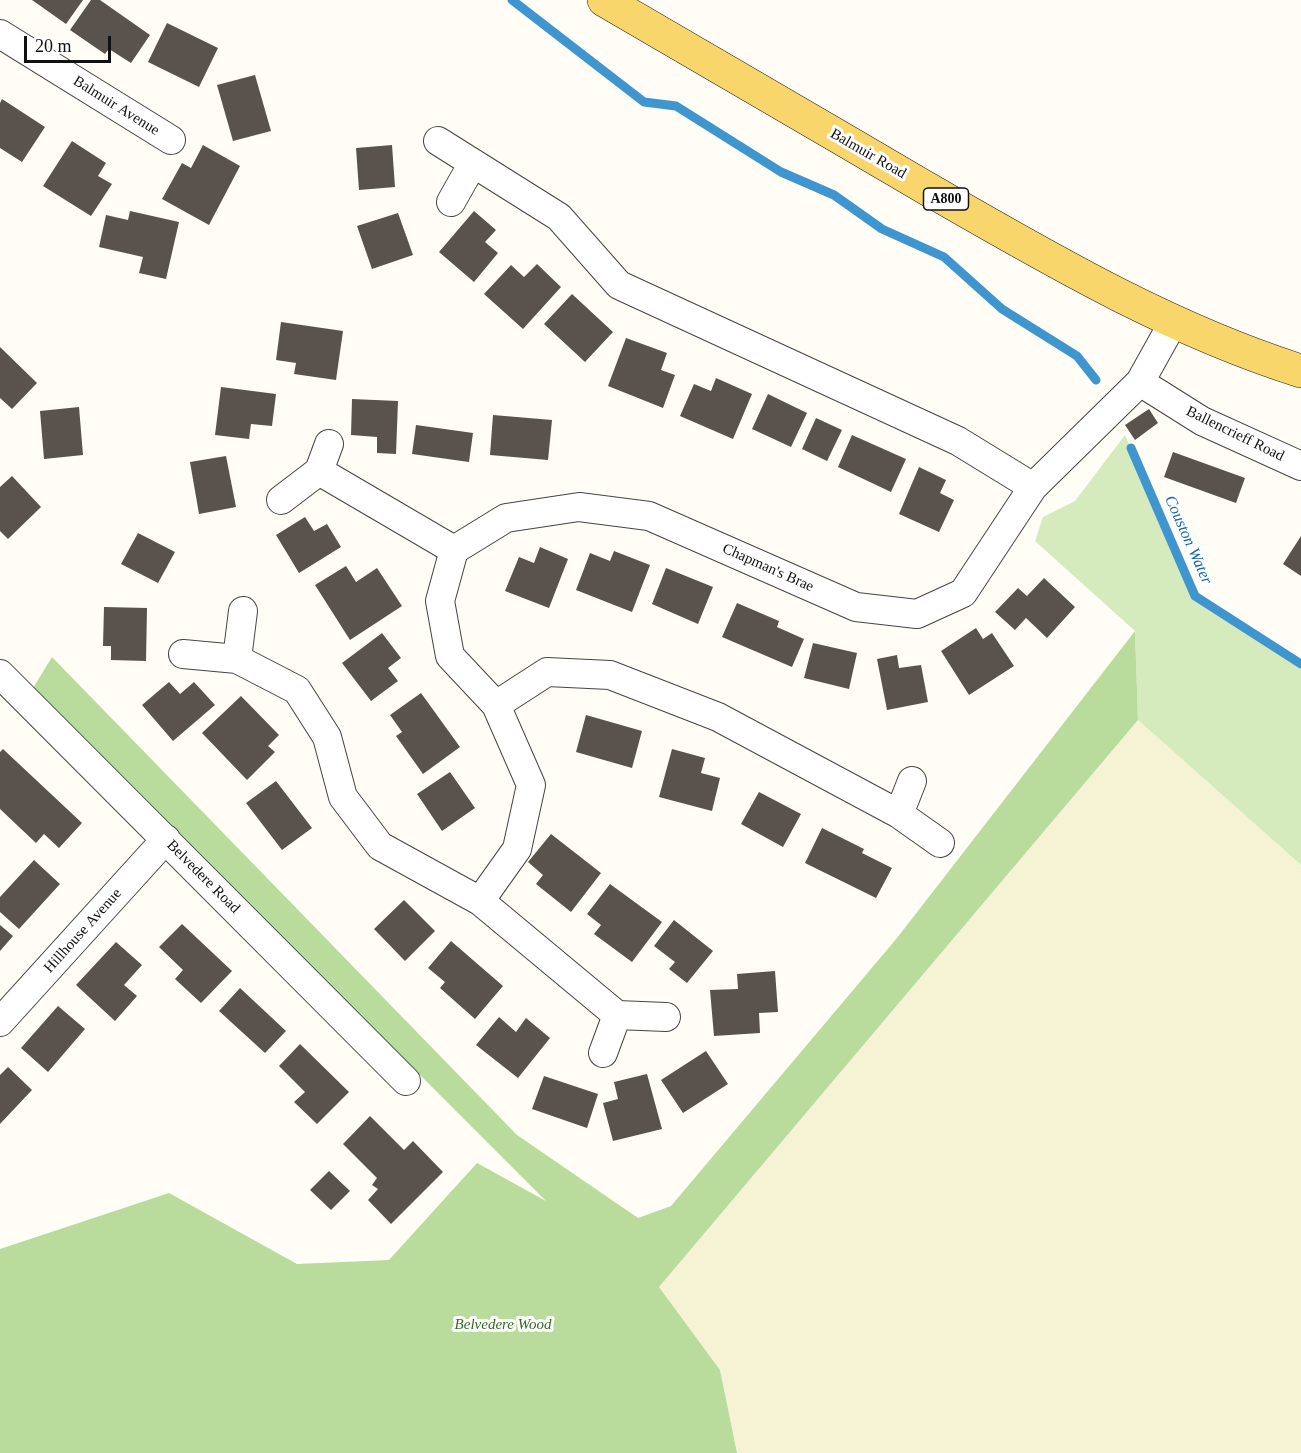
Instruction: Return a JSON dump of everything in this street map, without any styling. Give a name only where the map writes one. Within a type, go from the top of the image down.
[{"type":"main road","name":"Balmuir Road","points":[[604,0],[1041,255],[1174,321],[1260,358],[1301,371]]},
{"type":"street","name":"Balmuir Avenue","points":[[0,34],[171,140]]},
{"type":"street","points":[[438,141],[559,217],[619,285],[958,441],[1033,487]]},
{"type":"street","points":[[451,202],[473,164]]},
{"type":"street","name":"Chapman's Brae","points":[[454,550],[507,518],[579,507],[649,516],[856,607],[918,614],[963,593],[1033,487],[1140,382],[1174,321]]},
{"type":"street","name":"Ballencrieff Road","points":[[1140,382],[1202,422],[1301,466]]},
{"type":"street","points":[[281,500],[319,471],[329,444]]},
{"type":"street","points":[[319,471],[454,550],[440,601],[450,656],[496,705],[531,785],[517,849],[480,902]]},
{"type":"street","points":[[237,659],[243,611]]},
{"type":"street","points":[[183,654],[237,659],[297,690],[327,737],[343,798],[380,846],[480,902],[617,1015],[666,1017]]},
{"type":"street","points":[[496,705],[547,672],[610,675],[718,717],[899,814],[940,843]]},
{"type":"street","name":"Belvedere Road","points":[[0,674],[406,1081]]},
{"type":"street","points":[[899,814],[912,781]]},
{"type":"street","name":"Hillhouse Avenue","points":[[0,1022],[165,839]]},
{"type":"street","points":[[603,1053],[617,1015]]},
{"type":"shaded area","points":[[1138,720],[1301,865],[1301,1453],[737,1453],[720,1370],[659,1287]]},
{"type":"green space","points":[[1125,435],[1195,596],[1301,664],[1301,865],[1138,720],[1135,631],[1035,541],[1043,517],[1075,501]]},
{"type":"green space","name":"Belvedere Wood","points":[[1135,631],[1138,720],[659,1287],[720,1370],[737,1453],[0,1453],[0,1249],[169,1193],[297,1264],[389,1260],[477,1163],[546,1201],[33,688],[52,657],[517,1135],[638,1218],[671,1206],[897,938]]},
{"type":"building","points":[[32,0],[83,0],[66,24]]},
{"type":"building","points":[[91,0],[100,0],[150,35],[131,63],[109,49],[105,54],[70,30]]},
{"type":"building","points":[[167,23],[218,48],[199,87],[148,62]]},
{"type":"building","points":[[255,75],[271,131],[233,141],[217,85]]},
{"type":"building","points":[[2,99],[45,127],[22,162],[0,148],[0,103]]},
{"type":"building","points":[[72,141],[106,163],[98,176],[112,184],[91,216],[43,186]]},
{"type":"building","points":[[203,145],[240,166],[209,225],[162,199],[182,163],[191,168]]},
{"type":"building","points":[[392,145],[395,187],[359,190],[356,148]]},
{"type":"building","points":[[130,211],[179,222],[166,279],[139,273],[143,257],[99,247],[106,215],[128,220]]},
{"type":"building","points":[[474,211],[496,230],[485,242],[498,253],[474,282],[439,252]]},
{"type":"building","points":[[398,213],[413,255],[372,269],[357,226]]},
{"type":"building","points":[[537,264],[561,287],[523,329],[484,294],[511,265],[524,277]]},
{"type":"building","points":[[572,294],[613,332],[585,362],[544,324]]},
{"type":"building","points":[[281,322],[343,331],[336,380],[294,374],[296,363],[276,360]]},
{"type":"building","points":[[626,338],[667,353],[661,370],[675,375],[663,408],[608,386]]},
{"type":"building","points":[[0,347],[37,383],[12,409],[0,398]]},
{"type":"building","points":[[716,378],[752,394],[733,439],[680,416],[694,384],[711,391]]},
{"type":"building","points":[[221,387],[276,394],[272,426],[251,424],[249,439],[215,435]]},
{"type":"building","points":[[768,394],[807,413],[791,447],[752,429]]},
{"type":"building","points":[[352,399],[398,401],[396,454],[377,453],[377,437],[351,435]]},
{"type":"building","points":[[79,407],[83,455],[44,459],[40,411]]},
{"type":"building","points":[[1149,409],[1158,423],[1135,440],[1125,425]]},
{"type":"building","points":[[493,415],[552,420],[548,460],[490,455]]},
{"type":"building","points":[[816,418],[842,430],[827,461],[802,449]]},
{"type":"building","points":[[416,425],[473,433],[469,462],[412,454]]},
{"type":"building","points":[[852,435],[906,459],[891,492],[838,467]]},
{"type":"building","points":[[1173,452],[1245,478],[1236,503],[1164,477]]},
{"type":"building","points":[[226,456],[236,507],[199,514],[190,462]]},
{"type":"building","points":[[919,467],[946,480],[940,493],[954,500],[939,532],[899,514]]},
{"type":"building","points":[[12,476],[41,507],[8,539],[0,531],[0,487]]},
{"type":"building","points":[[305,517],[314,531],[327,524],[341,547],[299,573],[276,535]]},
{"type":"building","points":[[138,533],[175,552],[158,583],[121,564]]},
{"type":"building","points":[[1301,536],[1301,576],[1283,564]]},
{"type":"building","points":[[540,547],[568,559],[549,608],[505,591],[519,557],[534,563]]},
{"type":"building","points":[[614,551],[650,565],[632,612],[576,590],[590,553],[610,561]]},
{"type":"building","points":[[346,566],[356,582],[377,568],[402,606],[350,640],[315,585]]},
{"type":"building","points":[[666,568],[713,587],[698,624],[652,604]]},
{"type":"building","points":[[1044,578],[1075,607],[1047,638],[1026,618],[1015,630],[995,612],[1018,588],[1027,596]]},
{"type":"building","points":[[737,603],[779,621],[777,627],[804,639],[792,667],[722,637]]},
{"type":"building","points":[[104,607],[147,608],[146,661],[111,660],[111,646],[103,646]]},
{"type":"building","points":[[976,628],[983,639],[992,633],[1014,666],[969,695],[941,651]]},
{"type":"building","points":[[382,633],[401,658],[388,668],[398,681],[371,701],[342,663]]},
{"type":"building","points":[[813,643],[857,653],[849,689],[804,678]]},
{"type":"building","points":[[897,655],[899,668],[921,665],[928,702],[887,710],[877,659]]},
{"type":"building","points":[[169,682],[180,694],[194,682],[215,705],[173,741],[142,705]]},
{"type":"building","points":[[421,693],[460,747],[423,774],[396,736],[402,732],[390,715]]},
{"type":"building","points":[[241,696],[279,735],[268,746],[275,752],[247,780],[202,733]]},
{"type":"building","points":[[586,715],[642,731],[632,768],[576,752]]},
{"type":"building","points":[[3,749],[82,823],[59,848],[44,834],[36,843],[0,809],[0,752]]},
{"type":"building","points":[[672,749],[705,758],[701,773],[720,778],[712,811],[659,797]]},
{"type":"building","points":[[450,772],[475,808],[442,831],[417,794]]},
{"type":"building","points":[[276,781],[312,828],[282,850],[246,803]]},
{"type":"building","points":[[759,792],[801,814],[783,847],[741,824]]},
{"type":"building","points":[[822,828],[864,849],[862,853],[892,868],[876,898],[805,863]]},
{"type":"building","points":[[551,834],[601,873],[571,912],[536,884],[543,875],[528,862]]},
{"type":"building","points":[[34,860],[60,884],[19,929],[0,912],[0,897]]},
{"type":"building","points":[[610,884],[662,922],[632,962],[594,934],[601,925],[587,914]]},
{"type":"building","points":[[404,900],[435,931],[405,961],[374,929]]},
{"type":"building","points":[[674,920],[713,951],[687,983],[669,969],[675,962],[654,946]]},
{"type":"building","points":[[182,924],[232,971],[201,1003],[175,979],[183,970],[159,947]]},
{"type":"building","points":[[0,925],[13,936],[0,951]]},
{"type":"building","points":[[451,941],[503,986],[475,1019],[440,988],[445,982],[428,968]]},
{"type":"building","points":[[116,942],[142,965],[124,985],[137,996],[115,1021],[76,985]]},
{"type":"building","points":[[775,971],[778,1012],[759,1013],[760,1033],[714,1036],[710,990],[738,989],[737,974]]},
{"type":"building","points":[[240,988],[286,1031],[265,1053],[219,1011]]},
{"type":"building","points":[[58,1006],[85,1029],[48,1072],[21,1048]]},
{"type":"building","points":[[499,1017],[516,1032],[526,1018],[550,1038],[518,1078],[476,1045]]},
{"type":"building","points":[[300,1044],[349,1092],[317,1124],[294,1102],[305,1092],[279,1066]]},
{"type":"building","points":[[706,1051],[728,1084],[683,1113],[661,1080]]},
{"type":"building","points":[[8,1067],[32,1090],[0,1124],[0,1075]]},
{"type":"building","points":[[647,1074],[662,1129],[613,1141],[603,1103],[618,1099],[614,1082]]},
{"type":"building","points":[[544,1076],[598,1094],[587,1128],[532,1109]]},
{"type":"building","points":[[370,1116],[404,1150],[413,1141],[443,1172],[391,1224],[368,1200],[378,1189],[372,1185],[377,1178],[343,1144]]},
{"type":"building","points":[[329,1171],[350,1191],[331,1210],[310,1190]]},
{"type":"waterway","points":[[512,0],[644,102],[676,106],[781,172],[834,195],[882,229],[944,257],[1002,309],[1077,356],[1096,380]]},
{"type":"waterway","name":"Couston Water","points":[[1131,448],[1195,596],[1301,664]]}]
